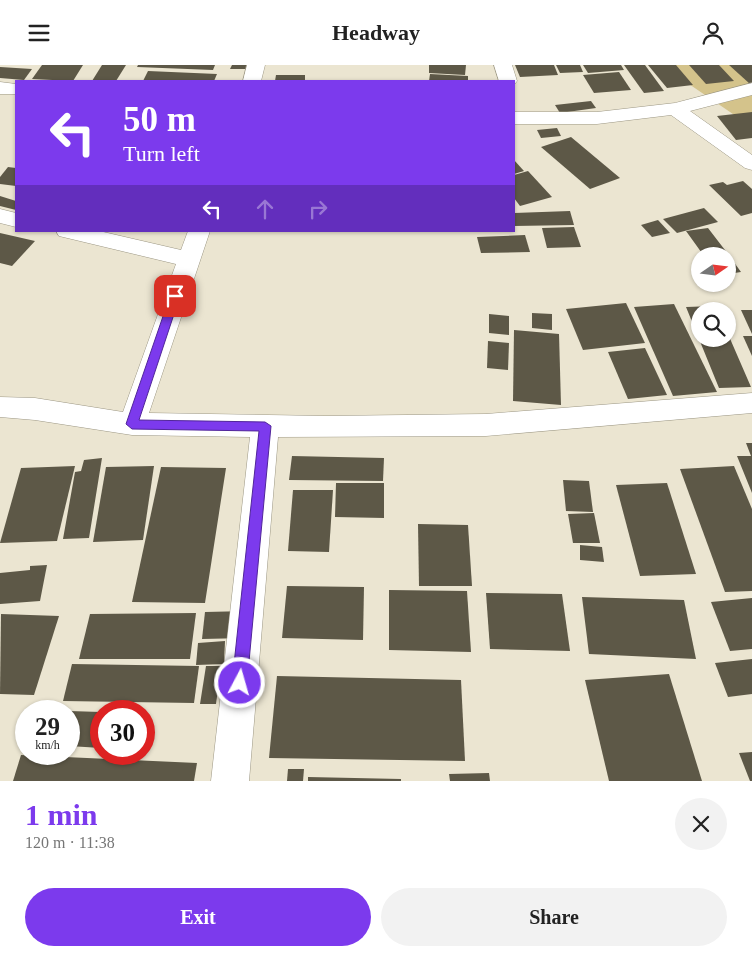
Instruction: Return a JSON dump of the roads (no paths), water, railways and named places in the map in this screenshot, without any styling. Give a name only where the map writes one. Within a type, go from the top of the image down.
[{"type":"street","points":[[252,80],[256,65]]},
{"type":"street","points":[[503,65],[508,80]]},
{"type":"street","points":[[0,88],[15,89]]},
{"type":"street","points":[[515,113],[597,118],[675,109],[752,89]]},
{"type":"street","points":[[675,109],[752,164]]},
{"type":"street","points":[[0,216],[15,220]]},
{"type":"street","points":[[71,232],[188,259]]},
{"type":"street","points":[[132,424],[199,232]]},
{"type":"street","points":[[0,407],[35,409],[132,424],[265,426],[486,425],[752,403]]},
{"type":"street","points":[[230,781],[265,426]]}]
